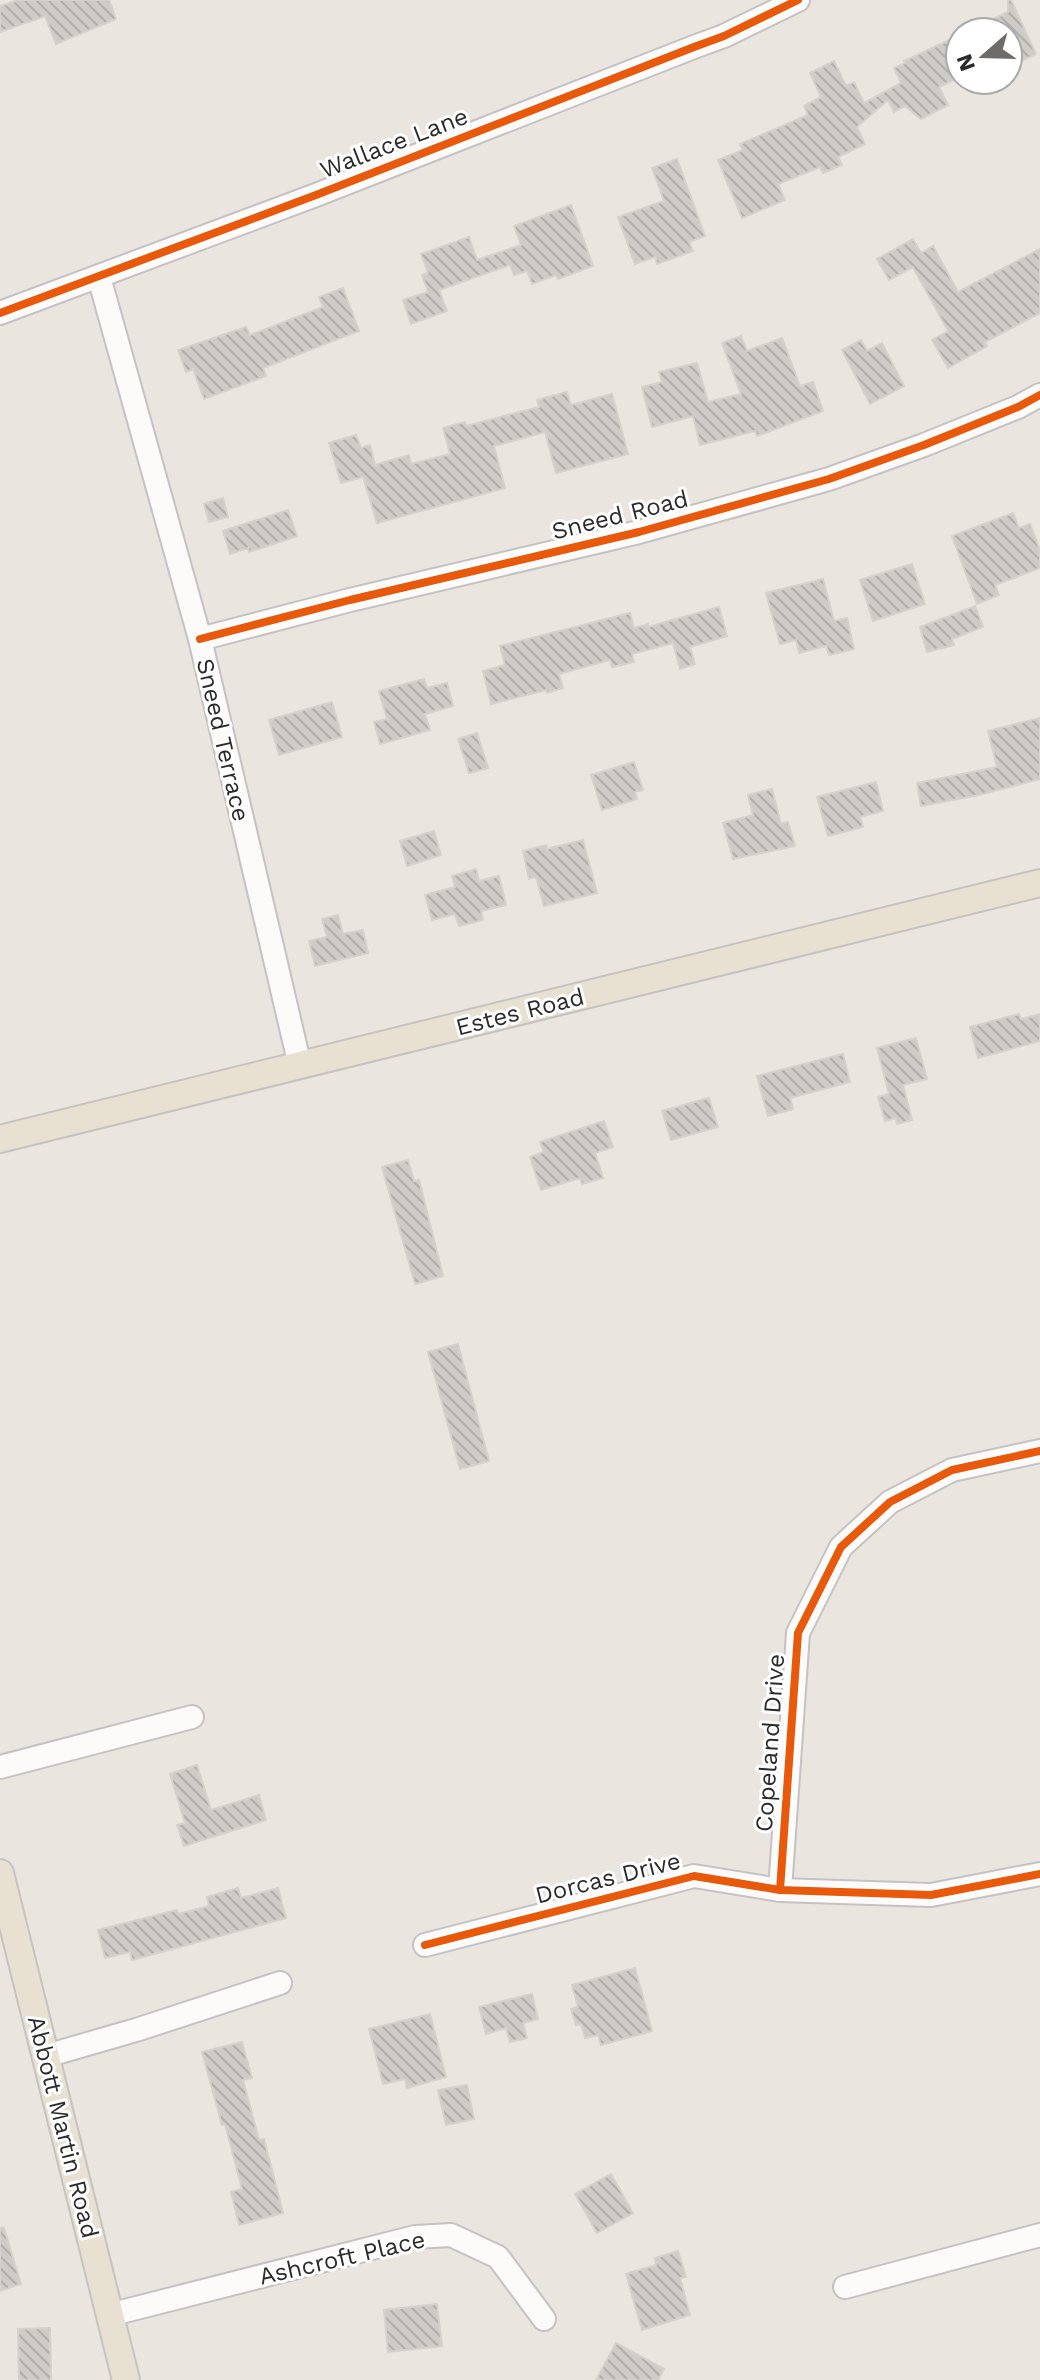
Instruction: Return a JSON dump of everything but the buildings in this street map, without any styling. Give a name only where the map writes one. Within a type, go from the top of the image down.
[{"type":"main road","name":"Estes Road","points":[[0,1139],[1040,883]]},
{"type":"main road","name":"Abbott Martin Road","points":[[0,1873],[126,2380]]},
{"type":"street","name":"Wallace Lane","points":[[0,313],[316,195],[714,40],[798,0]]},
{"type":"street","name":"Sneed Terrace","points":[[99,277],[200,639],[300,1066]]},
{"type":"street","name":"Sneed Road","points":[[200,639],[639,532],[829,479],[924,445],[1040,395]]},
{"type":"street","name":"Copeland Drive","points":[[780,1890],[798,1633],[841,1547],[890,1502],[952,1470],[1040,1451]]},
{"type":"street","points":[[0,1767],[192,1717]]},
{"type":"street","name":"Dorcas Drive","points":[[425,1945],[694,1876],[780,1890],[931,1895],[1040,1874]]},
{"type":"street","points":[[46,2056],[280,1983]]},
{"type":"street","name":"Ashcroft Place","points":[[109,2315],[415,2237],[451,2235],[498,2257],[544,2319]]},
{"type":"street","points":[[845,2287],[1040,2235]]},
{"type":"cycle path","points":[[0,313],[316,195],[724,36],[798,0]]},
{"type":"cycle path","points":[[200,639],[639,532],[829,479],[924,445],[1040,395]]},
{"type":"cycle path","points":[[780,1890],[798,1633],[841,1547],[890,1502],[952,1470],[1040,1451]]},
{"type":"cycle path","points":[[425,1945],[694,1876],[780,1890],[931,1895],[1040,1874]]}]
